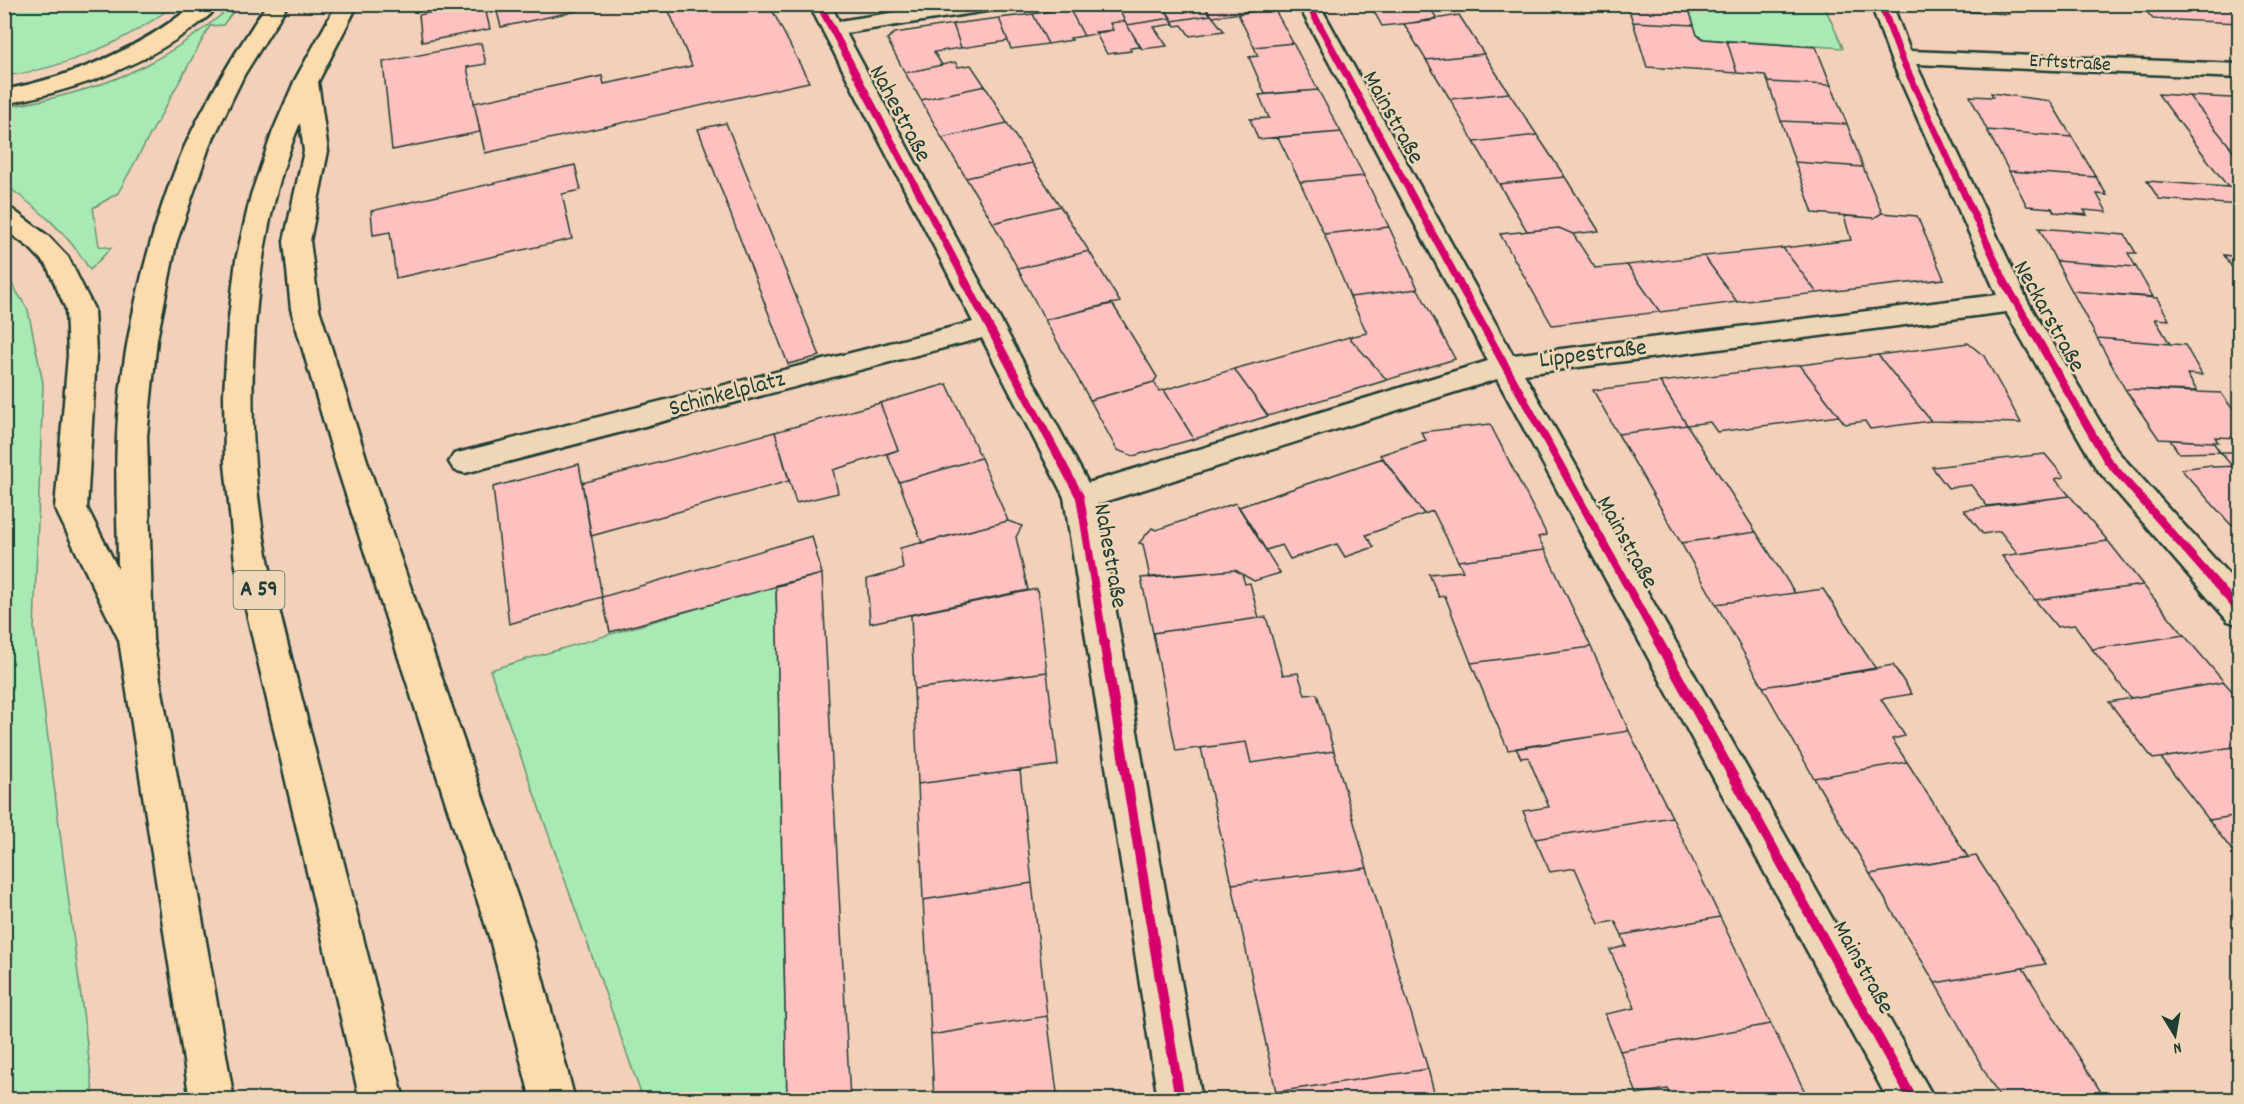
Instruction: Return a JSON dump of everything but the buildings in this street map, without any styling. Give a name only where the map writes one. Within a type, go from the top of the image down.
[{"type":"highway","points":[[4,97],[70,83],[104,71],[162,39],[209,4]]},
{"type":"highway","points":[[212,1100],[136,640],[132,436],[143,339],[163,244],[197,147],[233,75],[278,4]]},
{"type":"highway","name":"A 59","points":[[348,4],[306,78],[278,145],[261,200],[241,324],[237,397],[248,537],[283,695],[382,1100]]},
{"type":"highway","points":[[306,78],[316,151],[297,241],[305,309],[353,467],[511,939],[553,1100]]},
{"type":"highway","points":[[4,216],[39,242],[59,263],[80,309],[82,355],[71,508],[136,640]]},
{"type":"street","name":"Nahestraße","points":[[819,4],[1080,497],[1180,1100]]},
{"type":"street","points":[[832,29],[993,4]]},
{"type":"street","name":"Mainstraße","points":[[1308,4],[1913,1100]]},
{"type":"street","name":"Neckarstraße","points":[[1881,4],[1901,57],[2014,302],[2107,460],[2240,611]]},
{"type":"street","name":"Erftstraße","points":[[1901,57],[2240,71]]},
{"type":"street","name":"Lippestraße","points":[[1080,497],[1506,366],[2014,302]]},
{"type":"street","name":"Schinkelplatz","points":[[465,462],[989,327]]},
{"type":"green space","points":[[4,5],[175,5],[135,31],[94,52],[51,67],[5,76]]},
{"type":"green space","points":[[233,5],[238,5],[223,25],[210,26],[118,193],[93,208],[99,246],[111,248],[90,270],[63,233],[5,185],[5,107],[70,94],[127,74],[180,45]]},
{"type":"green space","points":[[1687,5],[1824,5],[1843,48],[1704,39],[1697,35]]},
{"type":"green space","points":[[4,271],[28,310],[43,383],[34,629],[94,1099],[5,1099]]},
{"type":"green space","points":[[776,585],[787,1099],[643,1099],[490,670]]},
{"type":"cycle path","points":[[819,4],[1080,497],[1180,1100]]},
{"type":"cycle path","points":[[1308,4],[1495,348],[1913,1100]]},
{"type":"cycle path","points":[[1881,4],[1901,57],[2014,302],[2107,460],[2240,611]]}]
